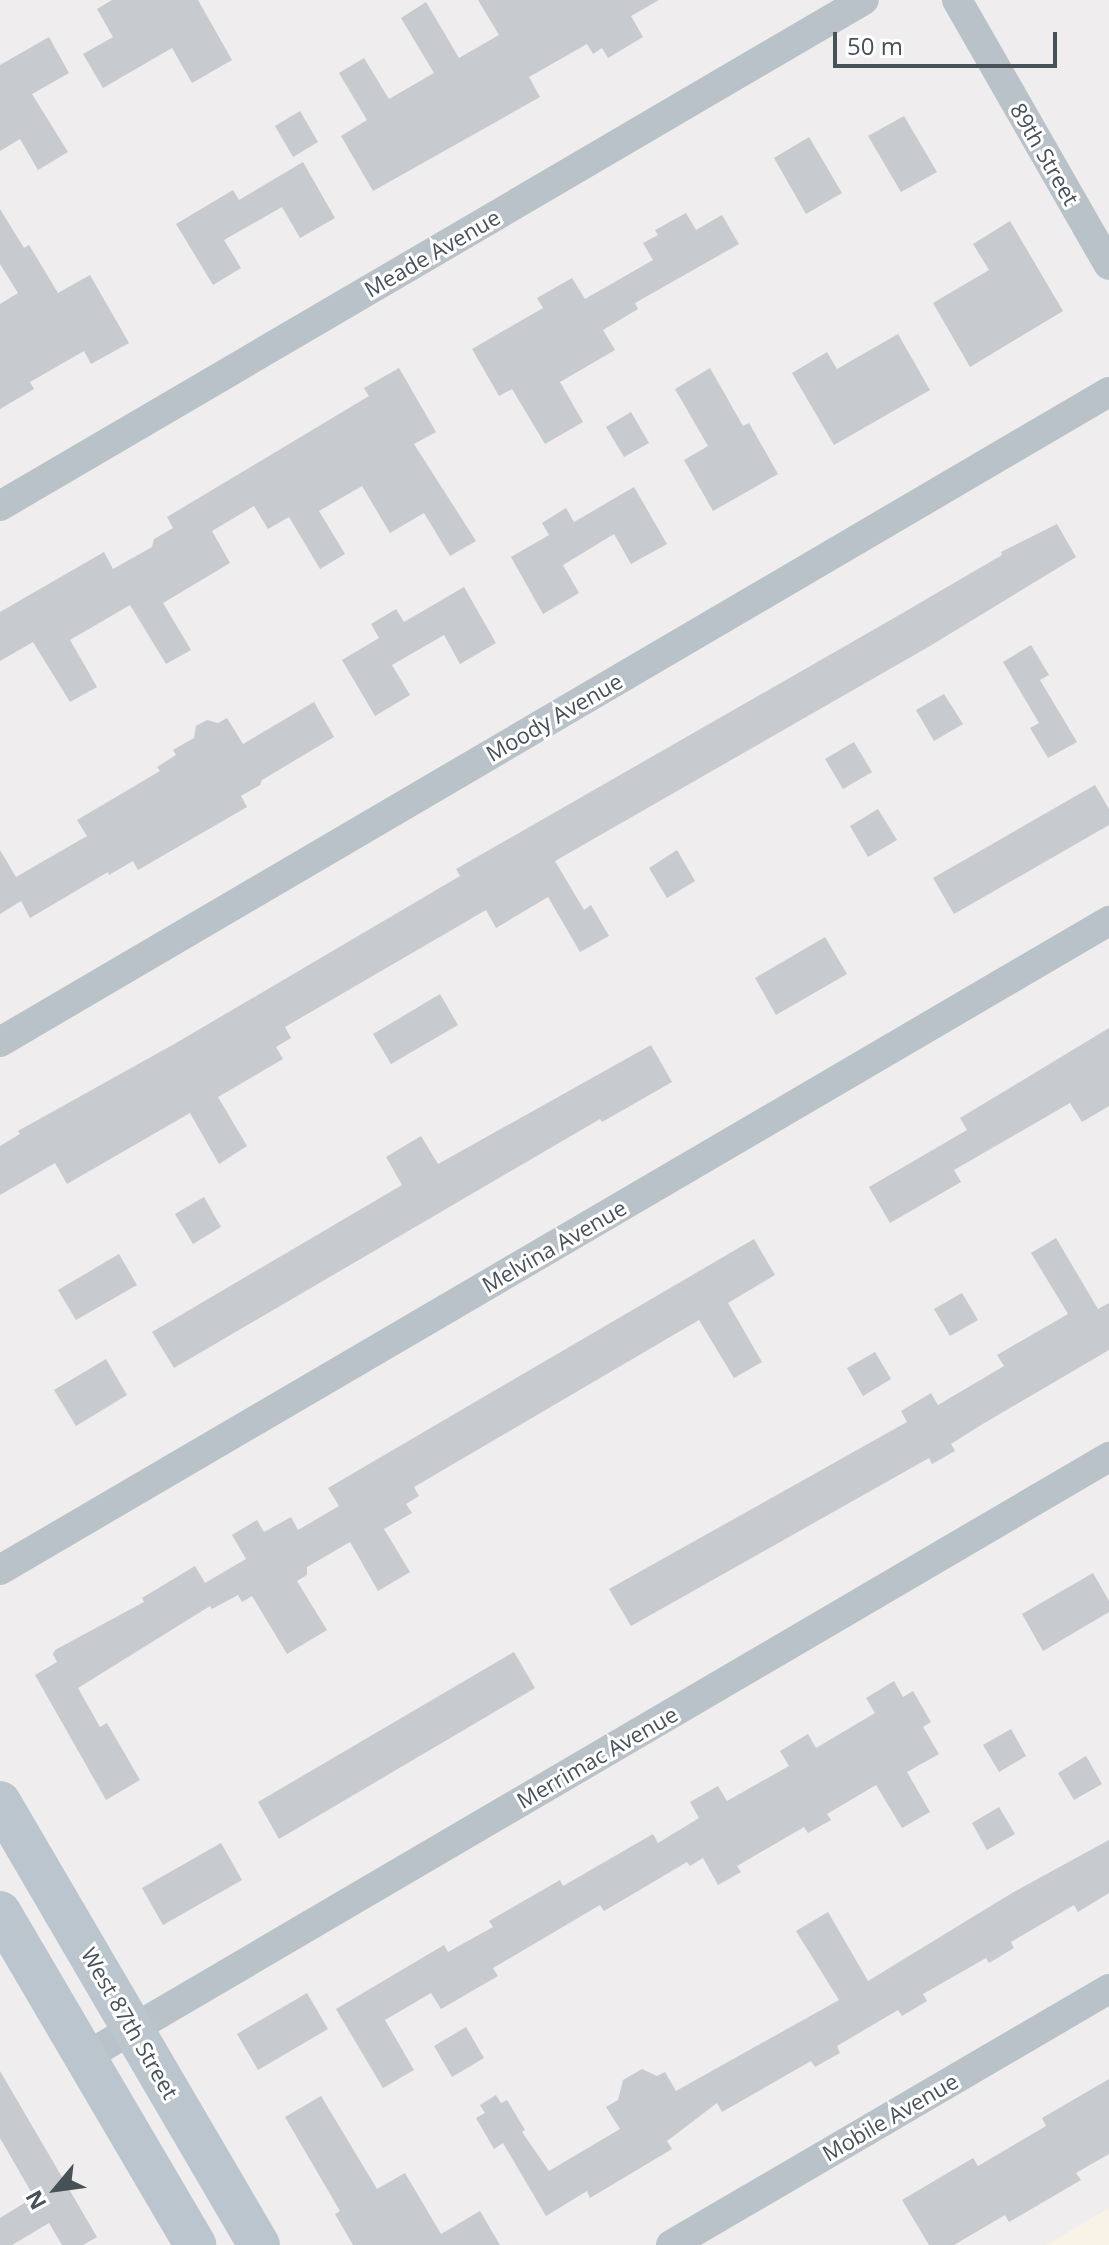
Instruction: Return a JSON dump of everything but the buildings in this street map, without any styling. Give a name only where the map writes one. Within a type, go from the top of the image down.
[{"type":"main road","name":"West 87th Street","points":[[0,1802],[259,2245]]},
{"type":"main road","points":[[0,1912],[195,2245]]},
{"type":"street","name":"Meade Avenue","points":[[0,506],[864,0]]},
{"type":"street","name":"89th Street","points":[[957,0],[1109,265]]},
{"type":"street","name":"Moody Avenue","points":[[0,1042],[1109,392]]},
{"type":"street","name":"Melvina Avenue","points":[[0,1570],[1109,921]]},
{"type":"street","name":"Merrimac Avenue","points":[[85,2057],[1109,1457]]},
{"type":"street","name":"Mobile Avenue","points":[[671,2245],[1109,1989]]},
{"type":"shaded area","points":[[1109,2208],[1109,2245],[1046,2245]]}]
